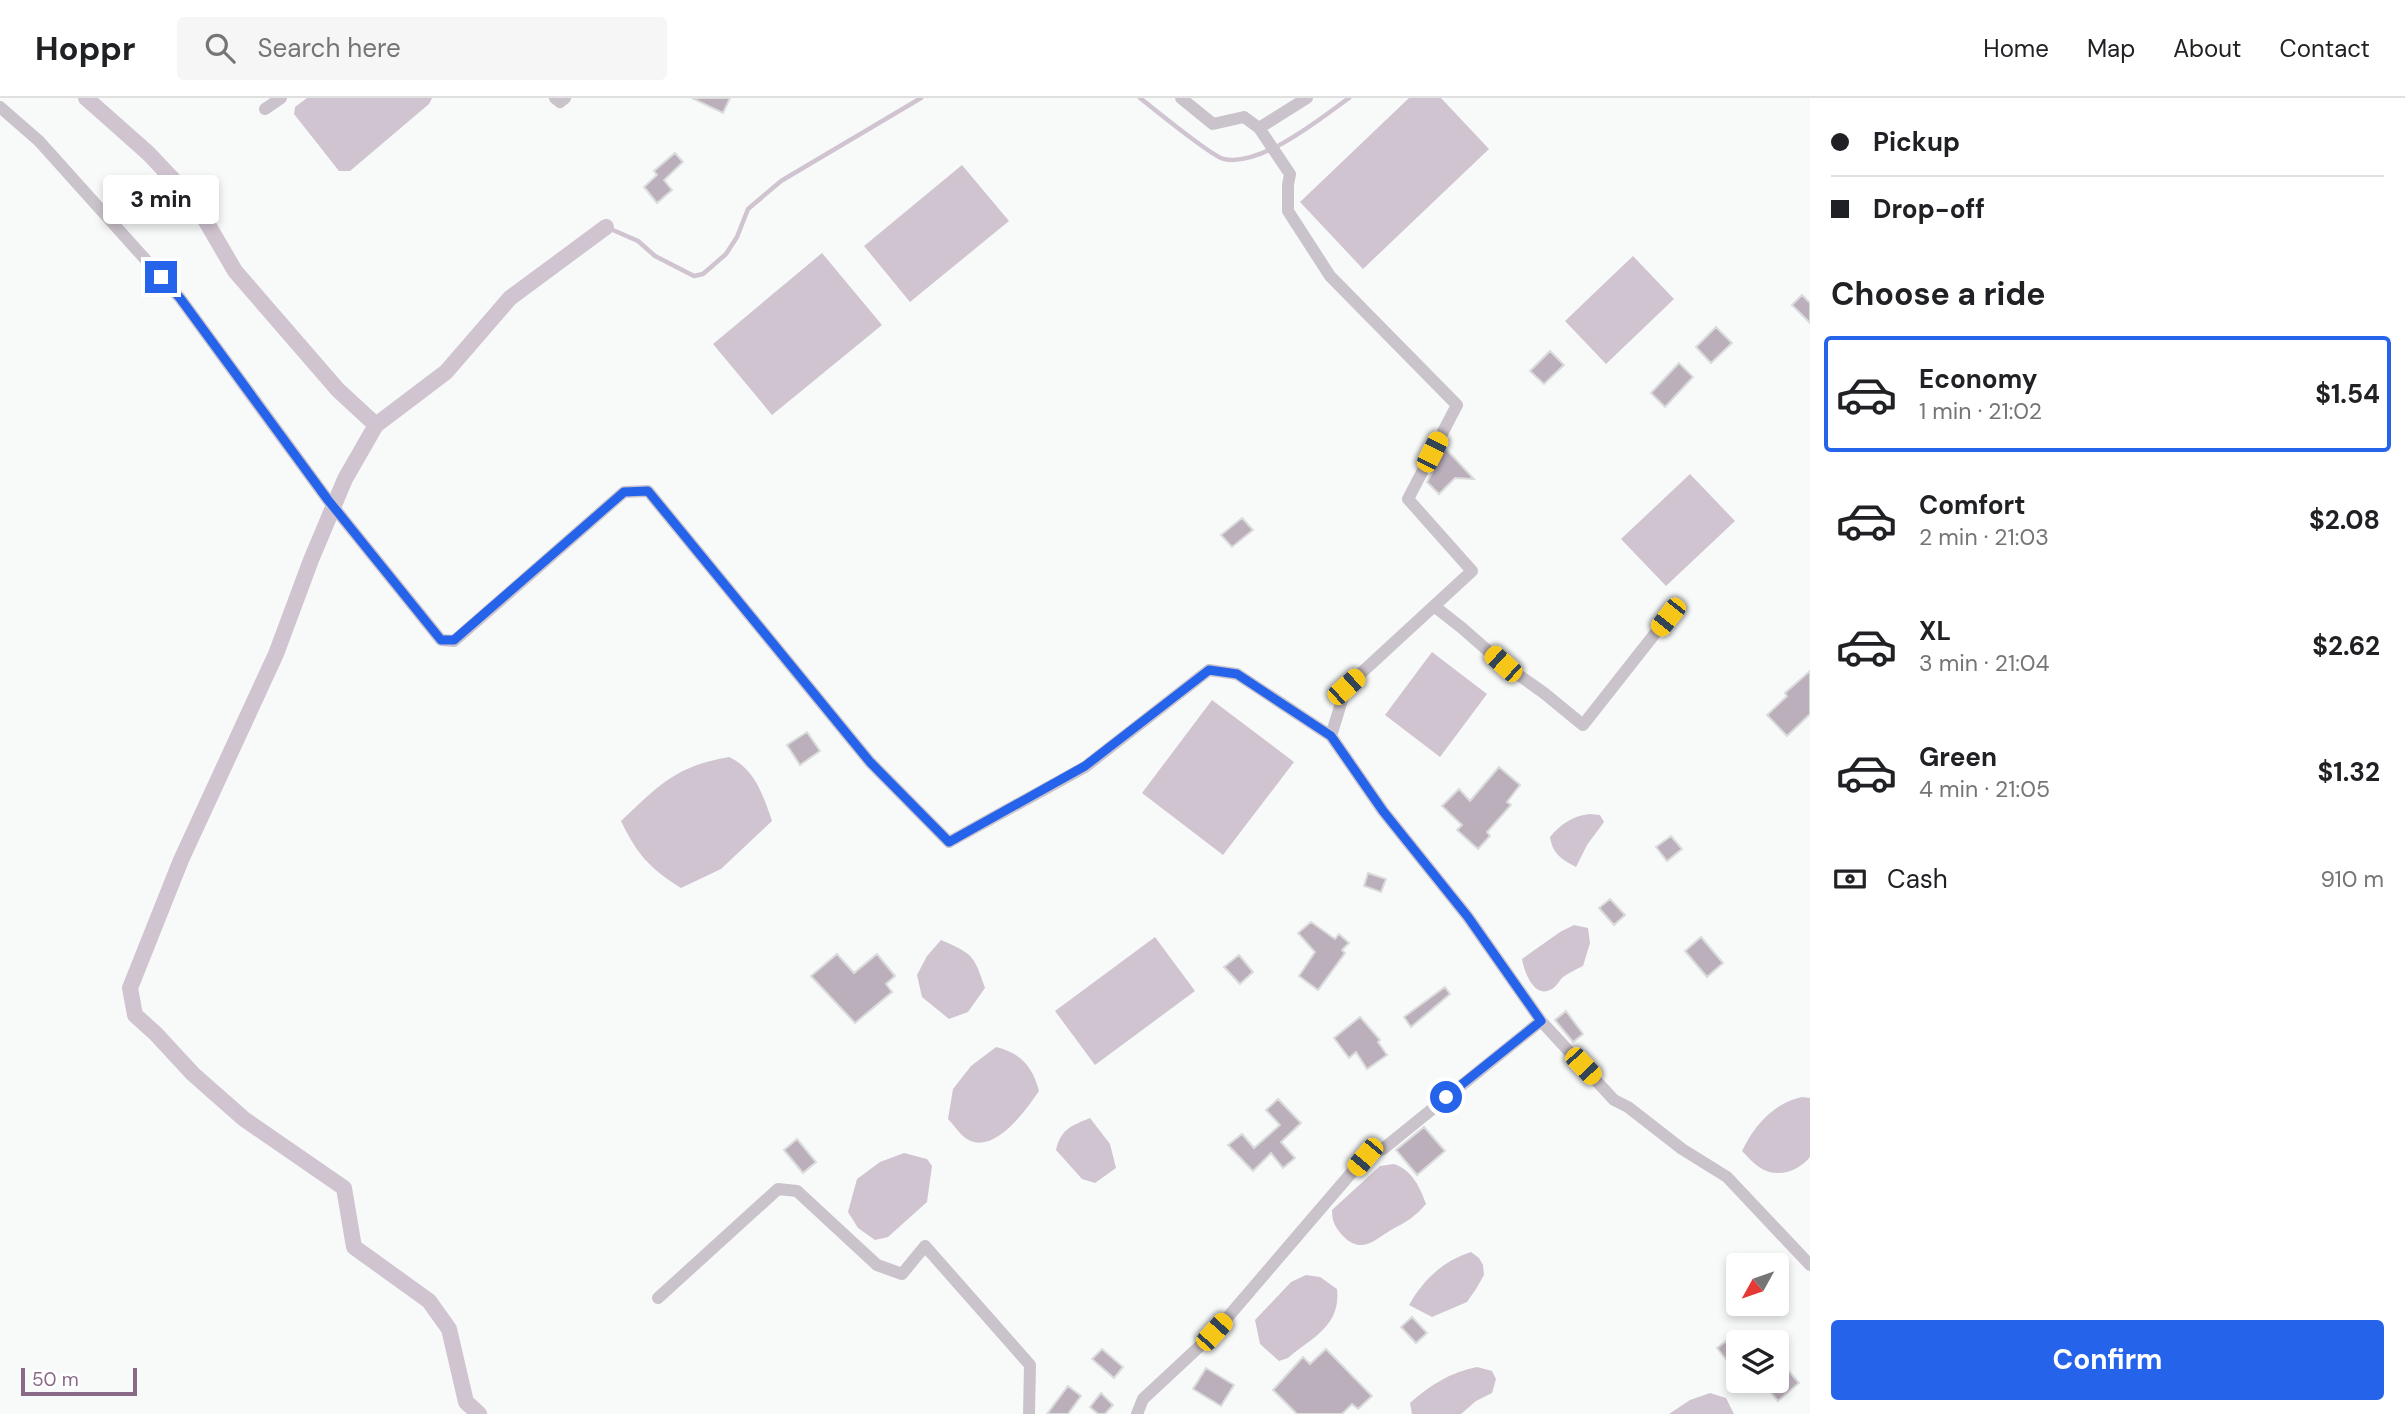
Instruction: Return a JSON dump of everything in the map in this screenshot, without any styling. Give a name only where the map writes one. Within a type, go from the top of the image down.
[{"type":"street","points":[[265,109],[281,98]]},
{"type":"street","points":[[555,98],[560,102],[565,98]]},
{"type":"street","points":[[1181,98],[1213,124],[1244,117],[1262,132],[1290,174],[1288,211],[1330,276],[1457,405],[1408,499],[1472,571],[1346,687],[1331,736]]},
{"type":"street","points":[[1262,132],[1307,98]]},
{"type":"street","points":[[0,107],[39,141],[180,298],[328,500],[441,640],[454,640],[624,492],[648,491],[870,762],[949,842],[1085,766],[1209,670],[1237,674],[1331,736],[1383,811],[1468,917],[1541,1021],[1614,1100],[1628,1107],[1682,1149],[1727,1177],[1810,1265]]},
{"type":"street","points":[[1434,606],[1503,664],[1583,725],[1668,617]]},
{"type":"street","points":[[1137,1414],[1143,1399],[1214,1332],[1365,1157],[1383,1149],[1541,1021]]},
{"type":"street","points":[[658,1298],[778,1189],[797,1191],[877,1265],[902,1274],[925,1246],[1030,1366],[1029,1414]]},
{"type":"shaded area","points":[[307,98],[432,98],[429,104],[350,171],[339,171],[294,114],[295,107]]},
{"type":"shaded area","points":[[1409,98],[1441,98],[1489,149],[1363,269],[1300,202]]},
{"type":"shaded area","points":[[962,165],[1009,221],[910,302],[864,246]]},
{"type":"shaded area","points":[[822,253],[882,325],[772,415],[713,344]]},
{"type":"shaded area","points":[[1633,256],[1674,299],[1606,364],[1565,321]]},
{"type":"shaded area","points":[[1690,474],[1735,521],[1666,586],[1621,539]]},
{"type":"shaded area","points":[[1432,652],[1487,694],[1440,757],[1385,715]]},
{"type":"shaded area","points":[[1212,700],[1294,762],[1223,855],[1142,793]]},
{"type":"shaded area","points":[[729,757],[752,776],[772,821],[721,869],[681,888],[660,874],[645,859],[621,821],[669,779],[695,766]]},
{"type":"shaded area","points":[[1590,814],[1600,815],[1604,822],[1587,845],[1576,867],[1558,855],[1550,837],[1567,821]]},
{"type":"shaded area","points":[[1574,925],[1588,928],[1590,943],[1583,966],[1563,977],[1552,989],[1540,991],[1531,983],[1522,959]]},
{"type":"shaded area","points":[[1155,937],[1195,991],[1095,1065],[1055,1011]]},
{"type":"shaded area","points":[[941,940],[971,957],[985,988],[968,1012],[949,1019],[922,997],[917,975],[927,956]]},
{"type":"shaded area","points":[[996,1047],[1025,1062],[1039,1091],[1008,1128],[988,1141],[977,1143],[964,1137],[948,1119],[953,1089],[971,1066]]},
{"type":"shaded area","points":[[1802,1097],[1810,1098],[1810,1157],[1793,1170],[1779,1173],[1766,1171],[1742,1151],[1759,1125],[1773,1110]]},
{"type":"shaded area","points":[[1090,1118],[1110,1144],[1116,1168],[1095,1183],[1082,1179],[1056,1150],[1061,1137],[1068,1129]]},
{"type":"shaded area","points":[[904,1153],[927,1159],[932,1166],[927,1202],[888,1237],[875,1240],[858,1228],[848,1212],[857,1179],[880,1162]]},
{"type":"shaded area","points":[[1394,1164],[1406,1170],[1418,1185],[1426,1204],[1410,1219],[1373,1242],[1361,1245],[1349,1241],[1336,1226],[1332,1210],[1380,1166]]},
{"type":"shaded area","points":[[1471,1252],[1483,1265],[1484,1275],[1467,1302],[1432,1317],[1409,1305],[1435,1273],[1451,1261]]},
{"type":"shaded area","points":[[1306,1275],[1320,1277],[1337,1289],[1335,1312],[1316,1337],[1288,1358],[1279,1361],[1260,1344],[1255,1320],[1291,1282]]},
{"type":"shaded area","points":[[1477,1367],[1492,1371],[1496,1379],[1492,1393],[1476,1401],[1461,1414],[1412,1414],[1410,1403],[1425,1390],[1450,1376]]},
{"type":"shaded area","points":[[1710,1393],[1726,1398],[1734,1414],[1669,1414],[1690,1400]]},
{"type":"building","points":[[692,98],[730,98],[723,113]]},
{"type":"building","points":[[675,153],[683,162],[664,180],[672,190],[657,203],[644,187],[657,175],[654,171]]},
{"type":"building","points":[[1802,295],[1810,303],[1810,323],[1792,305]]},
{"type":"building","points":[[1716,327],[1732,343],[1711,363],[1696,347]]},
{"type":"building","points":[[1550,351],[1564,365],[1544,384],[1530,371]]},
{"type":"building","points":[[1679,363],[1693,377],[1665,407],[1651,393]]},
{"type":"building","points":[[1445,448],[1474,479],[1455,478],[1439,494],[1427,482]]},
{"type":"building","points":[[1242,518],[1253,530],[1232,547],[1221,535]]},
{"type":"building","points":[[1810,671],[1810,714],[1787,736],[1767,715],[1787,696],[1785,693]]},
{"type":"building","points":[[807,732],[820,751],[800,765],[787,745]]},
{"type":"building","points":[[1499,767],[1520,785],[1507,802],[1511,805],[1487,832],[1490,836],[1478,849],[1457,830],[1462,825],[1442,806],[1459,789],[1470,801]]},
{"type":"building","points":[[1671,836],[1682,849],[1667,861],[1656,847]]},
{"type":"building","points":[[1368,873],[1386,879],[1381,892],[1364,886]]},
{"type":"building","points":[[1610,899],[1625,915],[1614,925],[1599,908]]},
{"type":"building","points":[[1311,922],[1335,939],[1339,934],[1349,943],[1342,950],[1345,953],[1318,990],[1299,976],[1315,952],[1298,933]]},
{"type":"building","points":[[1701,937],[1723,963],[1707,977],[1685,951]]},
{"type":"building","points":[[837,954],[854,973],[877,954],[895,976],[886,984],[892,992],[855,1023],[811,976]]},
{"type":"building","points":[[1239,955],[1253,972],[1240,984],[1224,967]]},
{"type":"building","points":[[1445,987],[1450,994],[1411,1027],[1404,1017]]},
{"type":"building","points":[[1566,1011],[1583,1034],[1573,1042],[1555,1020]]},
{"type":"building","points":[[1360,1017],[1380,1040],[1378,1042],[1387,1055],[1367,1069],[1356,1052],[1349,1058],[1334,1038]]},
{"type":"building","points":[[1278,1099],[1301,1123],[1281,1142],[1295,1158],[1283,1168],[1271,1153],[1253,1171],[1228,1145],[1242,1134],[1254,1148],[1280,1125],[1266,1110]]},
{"type":"building","points":[[1424,1127],[1445,1151],[1417,1175],[1396,1150]]},
{"type":"building","points":[[797,1139],[816,1162],[803,1173],[784,1150]]},
{"type":"building","points":[[1412,1317],[1427,1333],[1416,1343],[1401,1327]]},
{"type":"building","points":[[1726,1341],[1726,1359],[1717,1348]]},
{"type":"building","points":[[1102,1349],[1123,1367],[1114,1378],[1092,1359]]},
{"type":"building","points":[[1326,1349],[1372,1396],[1358,1409],[1352,1404],[1342,1414],[1297,1414],[1273,1390],[1303,1357],[1310,1364]]},
{"type":"building","points":[[1206,1368],[1234,1385],[1221,1406],[1193,1389]]},
{"type":"building","points":[[1789,1371],[1799,1383],[1789,1392]]},
{"type":"building","points":[[1068,1386],[1081,1396],[1068,1414],[1047,1414]]},
{"type":"building","points":[[1101,1393],[1113,1405],[1105,1414],[1098,1414],[1090,1407]]},
{"type":"building","points":[[1771,1393],[1787,1393],[1778,1401]]},
{"type":"waterway","points":[[86,98],[148,153],[184,191],[200,211],[235,271],[338,390],[376,425]]},
{"type":"waterway","points":[[606,227],[638,241],[655,256],[694,276],[703,274],[726,254],[737,237],[748,209],[781,181],[921,98]]},
{"type":"waterway","points":[[1140,98],[1217,156],[1239,160],[1255,156],[1290,139],[1349,98]]},
{"type":"waterway","points":[[479,1414],[466,1402],[449,1329],[429,1301],[354,1247],[344,1188],[244,1119],[193,1074],[135,1015],[130,988],[181,860],[276,654],[345,479],[376,425],[446,372],[510,298],[606,227]]},
{"type":"route","points":[[161,277],[180,298],[328,500],[441,640],[454,640],[624,492],[648,491],[870,762],[949,842],[1085,766],[1209,670],[1237,674],[1331,736],[1383,811],[1468,917],[1541,1021],[1446,1097]]}]
